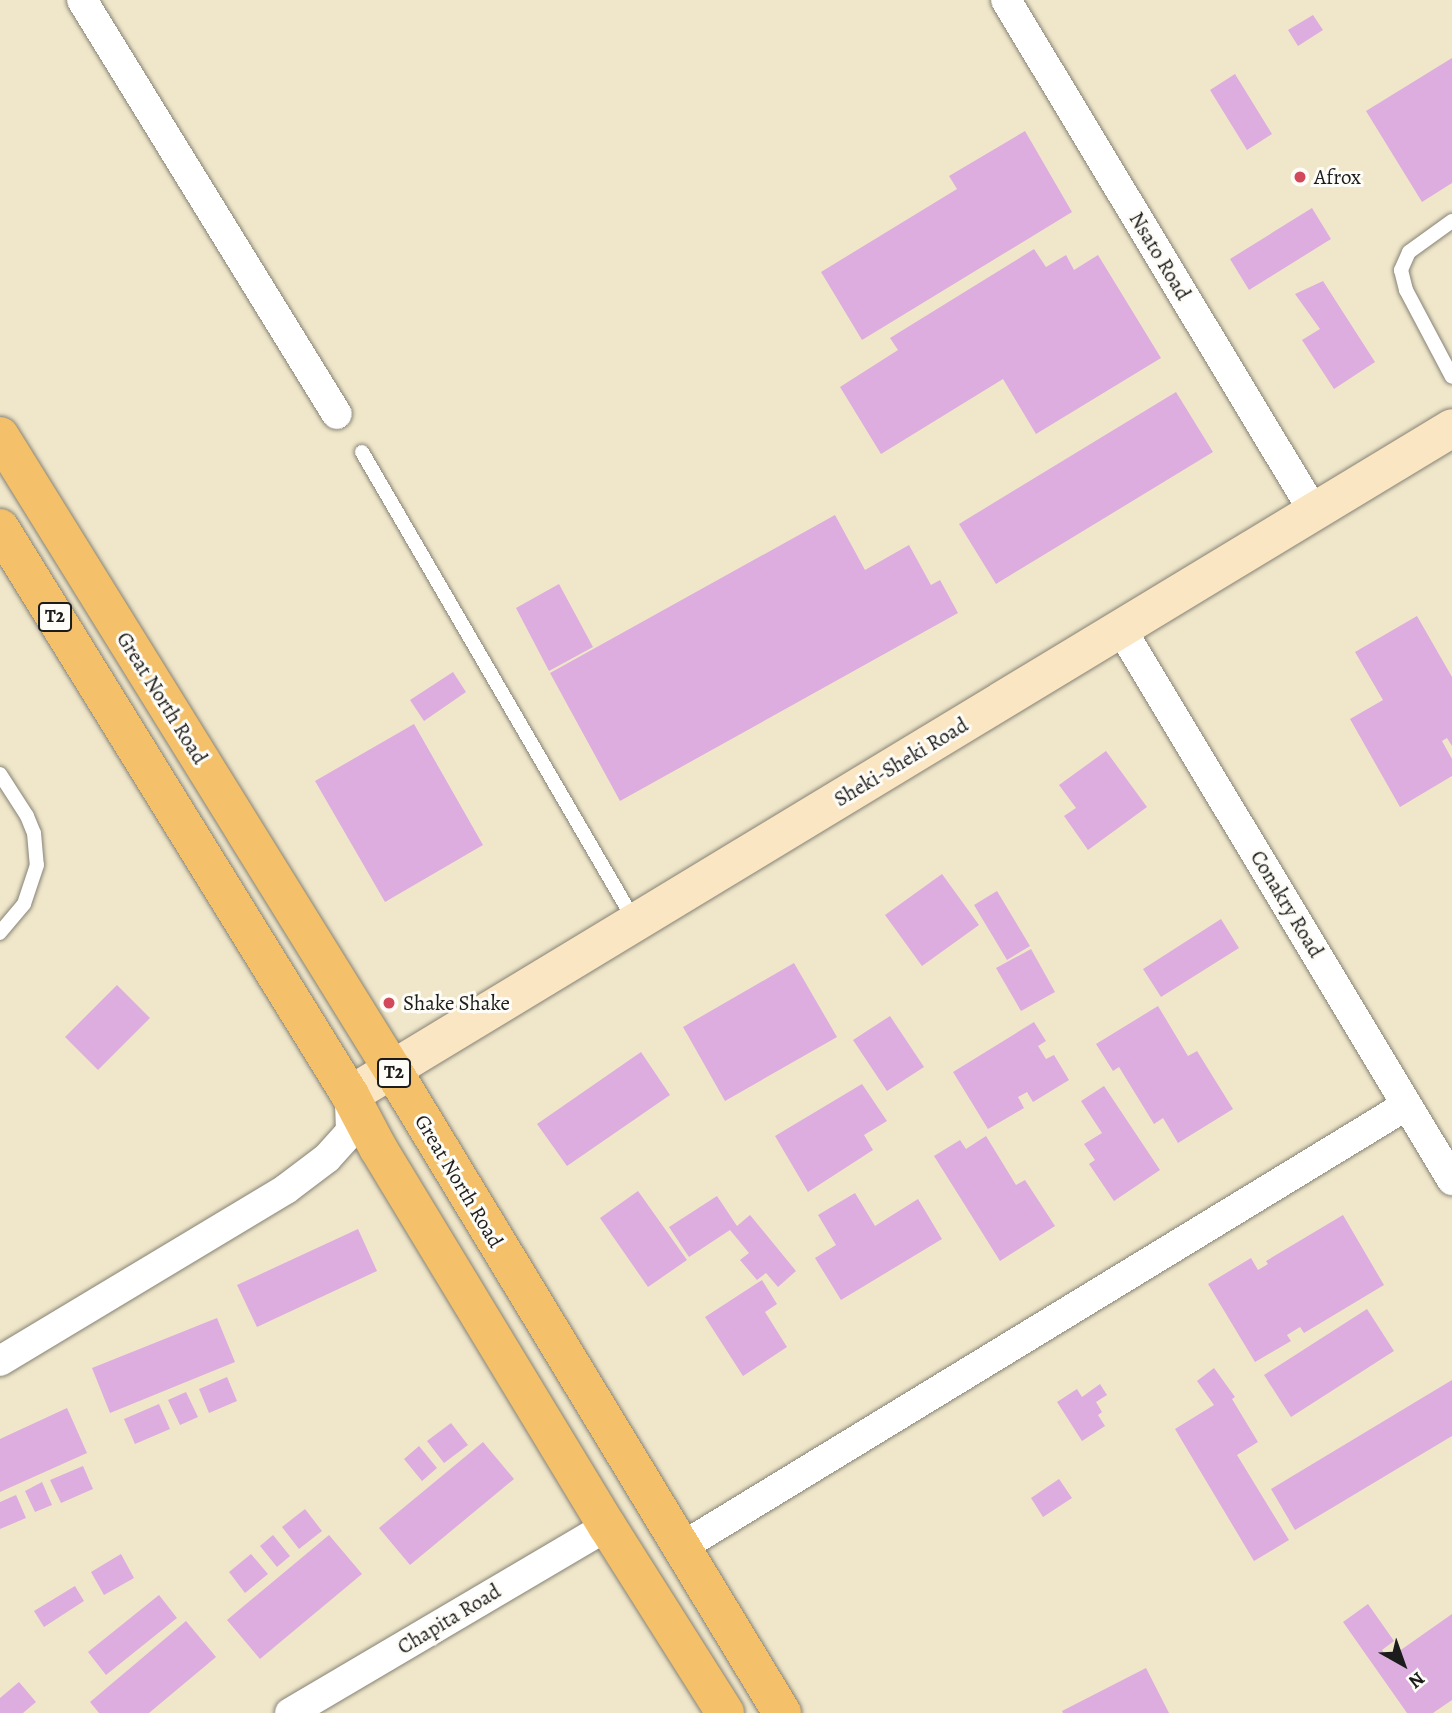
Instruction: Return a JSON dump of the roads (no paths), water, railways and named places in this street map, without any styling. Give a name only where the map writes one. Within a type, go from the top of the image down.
[{"type":"main road","name":"Great North Road","points":[[0,436],[392,1069],[782,1713]]},
{"type":"main road","name":"T2","points":[[0,528],[350,1095],[378,1148],[607,1526],[725,1713]]},
{"type":"street","points":[[82,0],[337,414]]},
{"type":"street","name":"Nsato Road","points":[[1006,0],[1314,512]]},
{"type":"street","name":"Sheki-Sheki Road","points":[[350,1095],[1452,428]]},
{"type":"street","name":"Conakry Road","points":[[1121,629],[1452,1180]]},
{"type":"street","points":[[0,1361],[286,1189],[327,1158],[351,1131],[350,1095]]},
{"type":"street","points":[[680,1548],[1407,1105]]},
{"type":"street","name":"Chapita Road","points":[[290,1713],[607,1526]]},
{"type":"lane","points":[[1452,221],[1409,251],[1401,270],[1406,290],[1452,377]]},
{"type":"lane","points":[[362,452],[635,922]]},
{"type":"lane","points":[[0,774],[27,816],[34,833],[37,857],[34,883],[24,904],[0,933]]},
{"type":"place","name":"Afrox","points":[[1300,177]]},
{"type":"place","name":"Shake Shake","points":[[389,1003]]}]
